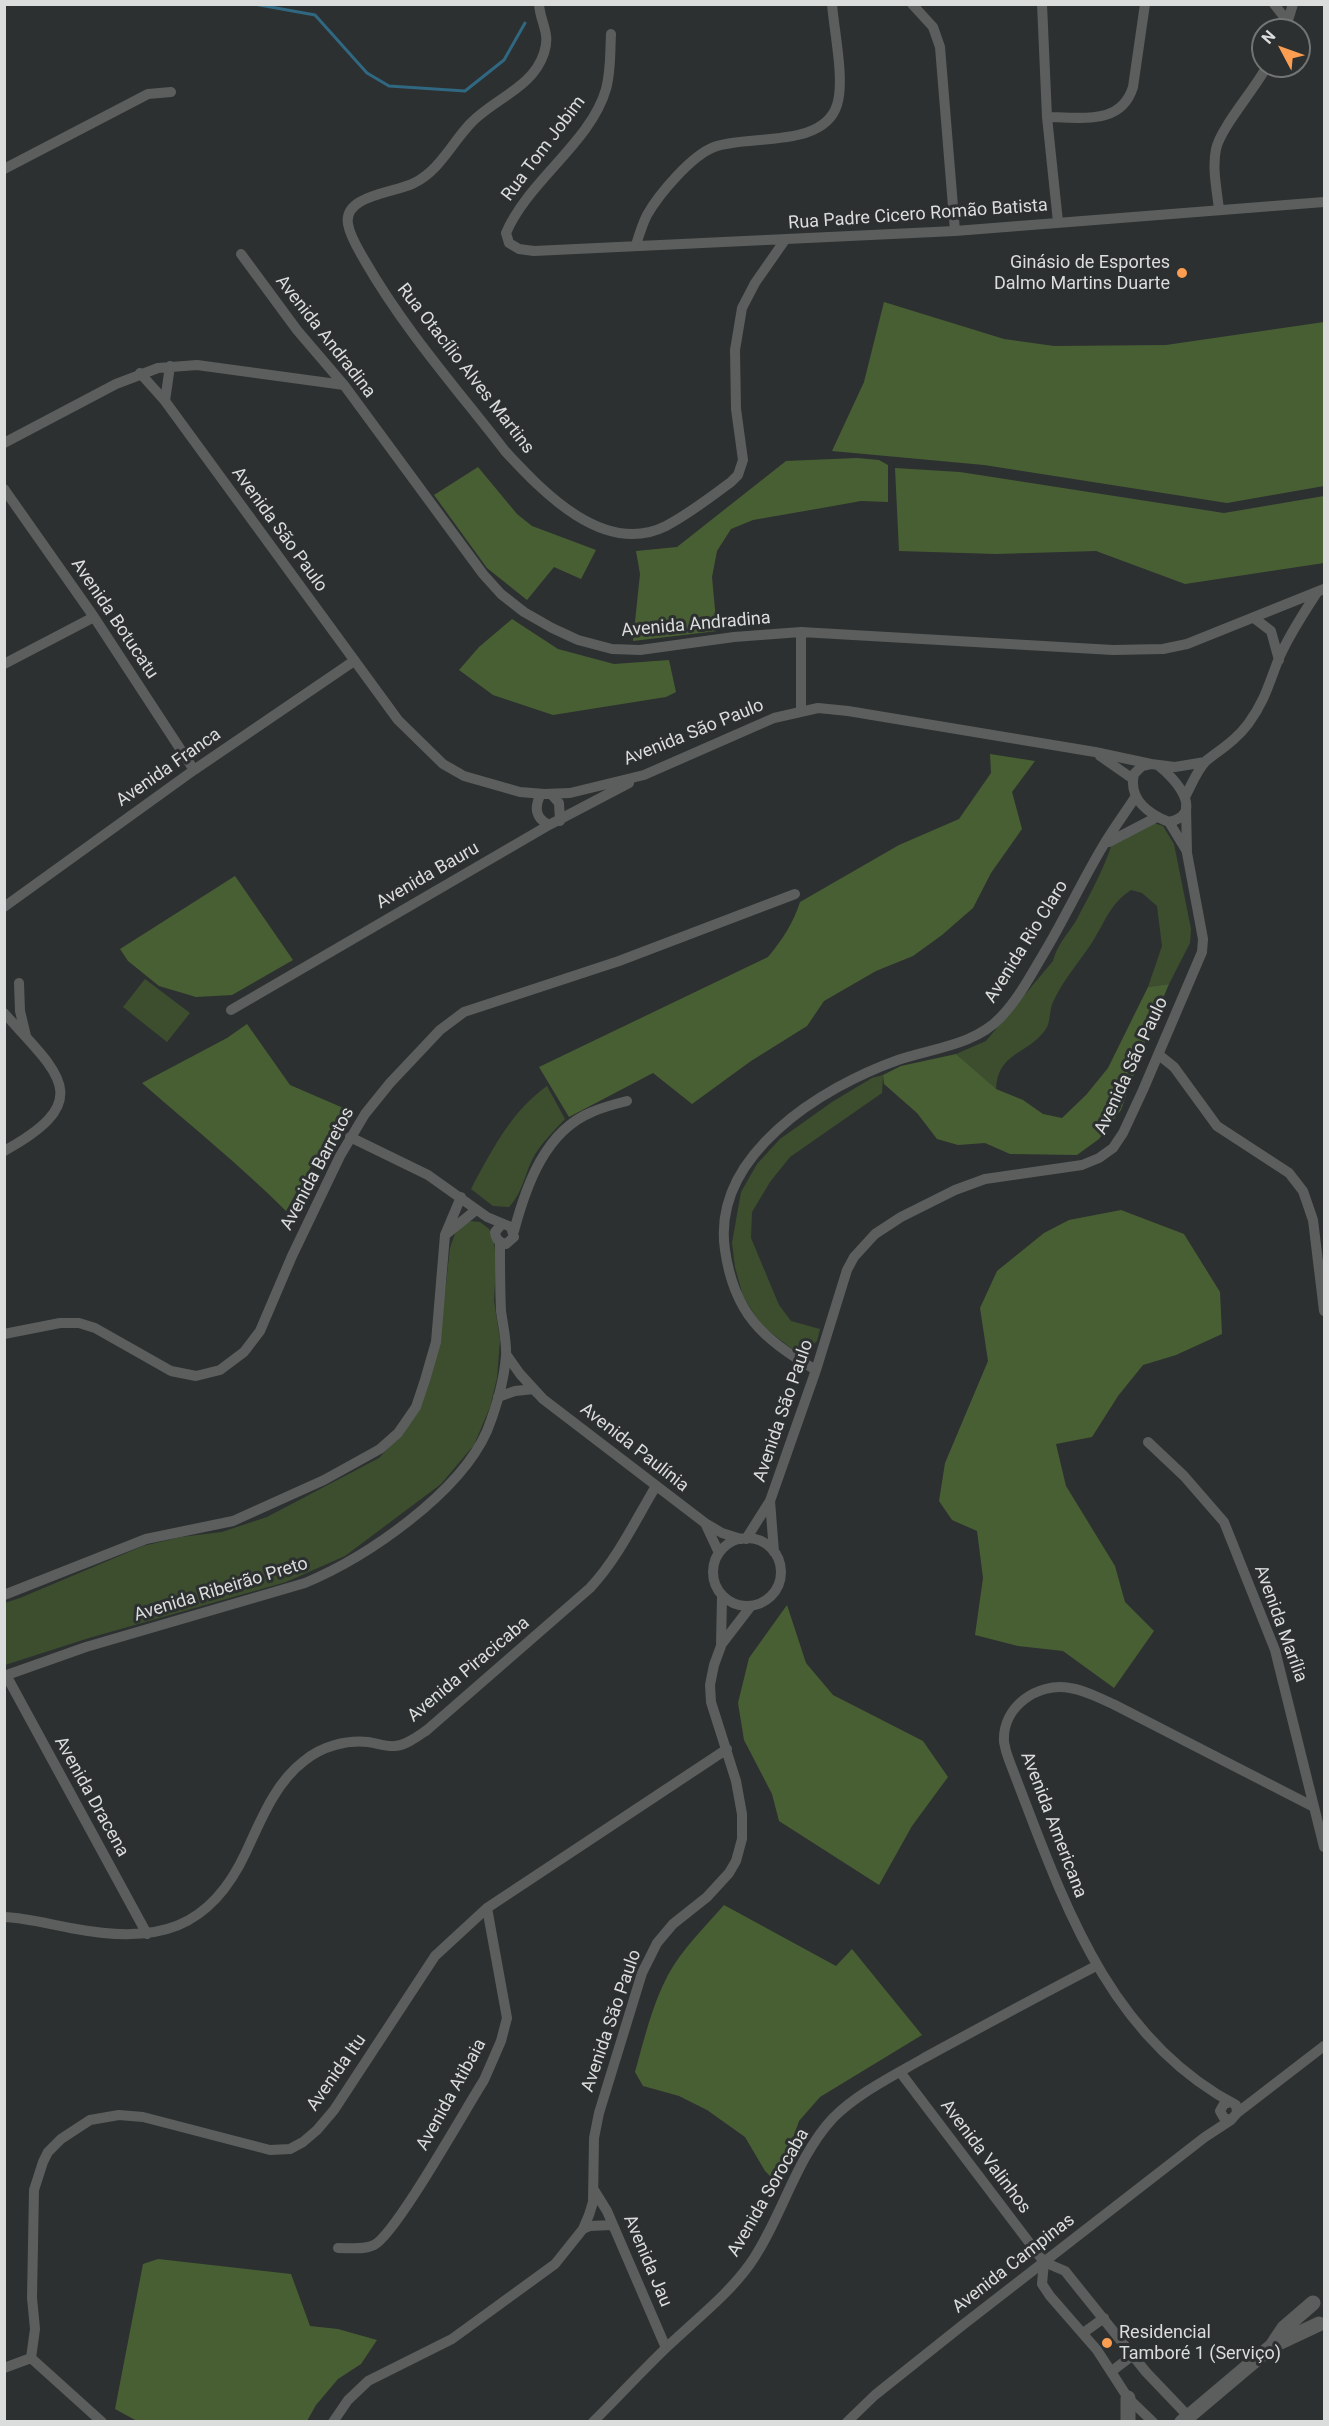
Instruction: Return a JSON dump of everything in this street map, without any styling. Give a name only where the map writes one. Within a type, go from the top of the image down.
[{"type":"main road","points":[[1272,2346],[1322,2325],[1312,2315],[1319,2298]]},
{"type":"main road","points":[[1185,2419],[1272,2346],[1284,2328],[1319,2298]]},
{"type":"main road","points":[[1128,2398],[1128,2421]]},
{"type":"street","name":"Rua Otacílio Alves Martins","points":[[539,4],[546,26],[547,41],[543,57],[533,74],[469,124],[426,175],[408,186],[357,202],[347,216],[351,235],[372,273],[505,452],[520,468],[566,508],[587,522],[623,533],[646,532],[665,526],[731,482],[738,475],[743,460],[736,409],[735,350],[742,308],[785,240]]},
{"type":"street","points":[[636,245],[648,214],[696,157],[713,147],[732,142],[801,135],[815,130],[827,120],[837,107],[840,92],[832,4]]},
{"type":"street","points":[[912,4],[933,27],[940,47],[955,231]]},
{"type":"street","points":[[1042,4],[1047,117],[1058,222]]},
{"type":"street","points":[[1047,117],[1099,117],[1117,111],[1129,99],[1133,87],[1145,4]]},
{"type":"street","points":[[1274,4],[1282,18]]},
{"type":"street","name":"Rua Tom Jobim","points":[[513,246],[506,238],[511,221],[596,111],[607,81],[610,63],[610,34]]},
{"type":"street","points":[[1219,210],[1215,174],[1216,148],[1226,126],[1261,78]]},
{"type":"street","points":[[4,169],[148,94],[171,92]]},
{"type":"street","name":"Rua Padre Cicero Romão Batista","points":[[513,246],[534,251],[955,231],[1324,202]]},
{"type":"street","name":"Avenida Andradina","points":[[241,254],[297,330],[344,385],[483,574],[501,594],[524,612],[578,640],[612,649],[640,650],[734,637],[801,632],[1113,650],[1163,649],[1187,644],[1321,591]]},
{"type":"street","points":[[4,443],[116,384],[140,373],[170,366],[197,365],[344,385]]},
{"type":"street","points":[[165,401],[170,366]]},
{"type":"street","name":"Avenida São Paulo","points":[[140,373],[165,401],[408,732],[443,764],[464,776],[492,786],[520,792],[570,793],[644,775],[774,718],[801,710],[818,708],[1095,752],[1155,765]]},
{"type":"street","name":"Avenida Botucatu","points":[[4,489],[94,617],[194,770]]},
{"type":"street","points":[[1205,762],[1175,767],[1142,766],[1134,774],[1133,779],[1136,796],[1144,808],[1157,817],[1169,822],[1178,820],[1184,813],[1185,801],[1205,762],[1232,741],[1247,725],[1271,686],[1279,660],[1321,591]]},
{"type":"street","points":[[4,664],[94,617]]},
{"type":"street","points":[[1254,618],[1271,631],[1279,660]]},
{"type":"street","points":[[801,632],[801,710]]},
{"type":"street","name":"Avenida Franca","points":[[4,907],[194,770],[354,661]]},
{"type":"street","name":"Avenida São Paulo","points":[[1095,752],[1133,779]]},
{"type":"street","points":[[1155,765],[1175,779],[1185,801]]},
{"type":"street","name":"Avenida Bauru","points":[[231,1010],[554,823],[644,775]]},
{"type":"street","points":[[546,794],[559,803],[554,823],[540,818],[537,813],[537,801],[546,794]]},
{"type":"street","name":"Avenida Rio Claro","points":[[816,1370],[768,1339],[749,1318],[736,1295],[728,1274],[724,1244],[726,1213],[733,1191],[745,1167],[763,1143],[788,1120],[837,1089],[895,1061],[965,1040],[986,1031],[1002,1017],[1019,995],[1058,930],[1103,845],[1136,796]]},
{"type":"street","name":"Avenida São Paulo","points":[[743,1539],[770,1501],[816,1370],[847,1270],[864,1243],[926,1203],[985,1179],[1082,1166],[1113,1148],[1123,1133],[1202,952],[1203,939],[1187,853],[1185,801]]},
{"type":"street","points":[[1103,845],[1157,817]]},
{"type":"street","name":"Avenida São Paulo","points":[[1169,822],[1187,853]]},
{"type":"street","name":"Avenida Barretos","points":[[4,1334],[60,1323],[79,1323],[94,1328],[171,1371],[196,1376],[211,1373],[231,1364],[244,1352],[260,1331],[297,1246],[350,1137],[364,1114],[440,1030],[464,1012],[619,961],[795,894]]},
{"type":"street","points":[[19,983],[20,1011],[26,1037]]},
{"type":"street","points":[[4,1013],[50,1065],[59,1081],[62,1096],[58,1108],[42,1126],[27,1139],[4,1151]]},
{"type":"street","points":[[1159,1055],[1174,1067],[1217,1126],[1289,1173],[1302,1191],[1313,1220],[1324,1307]]},
{"type":"street","name":"Avenida Ribeirão Preto","points":[[5,1676],[86,1647],[305,1583],[329,1573],[364,1553],[405,1523],[452,1482],[486,1432],[498,1397],[506,1354],[501,1273],[505,1233],[520,1208],[536,1168],[552,1141],[571,1124],[590,1112],[627,1101]]},
{"type":"street","points":[[350,1137],[428,1175],[461,1197],[505,1233]]},
{"type":"street","points":[[4,1595],[146,1539],[244,1517],[334,1475],[380,1449],[398,1432],[416,1407],[426,1380],[436,1342],[445,1235],[461,1197]]},
{"type":"street","points":[[445,1235],[476,1210]]},
{"type":"street","name":"Avenida Paulínia","points":[[506,1354],[520,1374],[543,1399],[705,1522],[722,1533],[743,1539]]},
{"type":"street","name":"Avenida Paulínia","points":[[498,1397],[515,1391],[534,1389],[543,1399]]},
{"type":"street","name":"Avenida Marília","points":[[1148,1442],[1184,1476],[1224,1522],[1275,1650],[1324,1847]]},
{"type":"street","name":"Avenida Piracicaba","points":[[4,1917],[96,1932],[147,1934],[173,1927],[214,1902],[237,1871],[279,1788],[305,1759],[345,1742],[394,1746],[409,1741],[441,1719],[605,1572],[621,1549],[656,1486]]},
{"type":"street","name":"Avenida São Paulo","points":[[770,1501],[774,1552]]},
{"type":"street","name":"Avenida Paulínia","points":[[705,1522],[719,1553]]},
{"type":"street","points":[[743,1539],[762,1542],[774,1552],[779,1560],[780,1581],[769,1598],[751,1606],[740,1606],[722,1596],[713,1575],[714,1564],[719,1553],[732,1542],[743,1539]]},
{"type":"street","name":"Avenida São Paulo","points":[[721,1646],[722,1596]]},
{"type":"street","name":"Avenida São Paulo","points":[[333,2421],[348,2400],[368,2381],[452,2339],[555,2264],[583,2229],[593,2202],[594,2138],[599,2113],[642,1973],[657,1943],[673,1924],[717,1887],[736,1861],[742,1839],[742,1814],[736,1781],[714,1712],[711,1693],[714,1665],[721,1646],[751,1606]]},
{"type":"street","name":"Avenida Dracena","points":[[5,1676],[147,1934]]},
{"type":"street","name":"Avenida Americana","points":[[1229,2111],[1157,2047],[1134,2022],[1096,1966],[1066,1905],[1009,1760],[1004,1742],[1006,1727],[1013,1711],[1024,1698],[1053,1687],[1068,1687],[1083,1691],[1314,1807]]},
{"type":"street","name":"Avenida Itu","points":[[31,2358],[35,2329],[32,2298],[34,2190],[48,2152],[61,2139],[90,2120],[119,2115],[143,2116],[270,2150],[290,2149],[296,2146],[317,2130],[334,2110],[435,1956],[487,1908],[727,1749]]},
{"type":"street","name":"Avenida Atibaia","points":[[338,2248],[373,2246],[382,2240],[403,2212],[484,2080],[495,2057],[507,2018],[487,1908]]},
{"type":"street","name":"Avenida Sorocaba","points":[[594,2421],[666,2348],[729,2290],[749,2265],[808,2154],[834,2118],[856,2099],[900,2072],[1096,1966]]},
{"type":"street","points":[[1229,2111],[1242,2100],[1258,2096],[1324,2046]]},
{"type":"street","name":"Avenida Valinhos","points":[[900,2072],[1044,2262],[1065,2271],[1185,2419]]},
{"type":"street","name":"Avenida Campinas","points":[[847,2421],[875,2395],[1205,2137],[1229,2111]]},
{"type":"street","name":"Avenida Jau","points":[[594,2190],[607,2211],[666,2348]]},
{"type":"street","points":[[583,2229],[590,2226],[612,2225]]},
{"type":"street","points":[[1044,2262],[1042,2284],[1083,2333],[1128,2398],[1153,2421]]},
{"type":"street","points":[[1083,2333],[1104,2318]]},
{"type":"street","points":[[1112,2372],[1132,2355]]},
{"type":"street","points":[[4,2368],[31,2358],[102,2421]]},
{"type":"green space","points":[[884,302],[1004,339],[1054,346],[1166,345],[1324,322],[1324,486],[1227,503],[984,465],[832,451],[864,382]]},
{"type":"green space","points":[[857,458],[879,460],[888,465],[888,502],[861,501],[753,520],[731,529],[717,551],[712,577],[717,631],[633,641],[640,574],[636,551],[677,547],[786,461]]},
{"type":"green space","points":[[478,467],[517,514],[532,526],[596,550],[581,579],[554,567],[527,600],[487,568],[434,495]]},
{"type":"green space","points":[[895,468],[960,472],[1224,513],[1324,496],[1324,563],[1185,584],[1096,551],[996,554],[899,551]]},
{"type":"green space","points":[[512,619],[558,649],[614,664],[669,660],[676,692],[666,697],[553,715],[493,695],[459,670],[479,647]]},
{"type":"green space","points":[[990,754],[1035,761],[1012,792],[1022,829],[991,873],[973,908],[942,935],[913,956],[876,971],[824,1001],[807,1026],[751,1061],[692,1104],[653,1073],[569,1117],[539,1067],[768,957],[787,931],[800,902],[899,845],[959,819],[991,773]]},
{"type":"green space","points":[[1150,822],[1163,826],[1174,844],[1191,929],[1190,943],[1169,984],[1148,987],[1162,946],[1157,906],[1142,893],[1131,890],[1113,907],[1057,994],[1046,1029],[1039,1038],[1015,1055],[1002,1068],[996,1090],[956,1054],[986,1041],[1053,961],[1091,893],[1112,844]]},
{"type":"green space","points":[[235,876],[293,960],[232,995],[196,997],[159,986],[128,961],[120,949]]},
{"type":"green space","points":[[145,979],[190,1013],[167,1042],[123,1007]]},
{"type":"green space","points":[[1169,984],[1148,1034],[1121,1110],[1099,1139],[1077,1155],[1010,1154],[985,1143],[958,1145],[937,1139],[917,1113],[884,1084],[883,1075],[901,1066],[956,1054],[996,1089],[1023,1100],[1043,1114],[1062,1118],[1086,1095],[1108,1068],[1148,987]]},
{"type":"green space","points":[[247,1024],[290,1085],[348,1110],[313,1163],[286,1211],[142,1083],[227,1038]]},
{"type":"green space","points":[[883,1075],[882,1093],[790,1157],[770,1182],[752,1212],[751,1238],[779,1305],[791,1321],[820,1329],[817,1341],[805,1352],[796,1352],[761,1325],[743,1296],[735,1267],[732,1243],[741,1192],[757,1164],[780,1139],[832,1102],[872,1078]]},
{"type":"green space","points":[[547,1086],[565,1119],[535,1154],[520,1190],[509,1207],[493,1206],[471,1189],[513,1119]]},
{"type":"green space","points":[[1121,1210],[1184,1234],[1220,1292],[1222,1334],[1176,1355],[1143,1365],[1118,1396],[1092,1437],[1056,1444],[1066,1486],[1115,1566],[1125,1602],[1154,1631],[1114,1688],[1063,1651],[1018,1646],[975,1635],[983,1578],[977,1531],[952,1520],[939,1501],[945,1463],[988,1361],[980,1308],[997,1271],[1044,1233],[1069,1220]]},
{"type":"green space","points":[[469,1221],[480,1222],[489,1229],[494,1241],[496,1262],[494,1301],[500,1340],[497,1378],[490,1407],[474,1445],[441,1484],[345,1556],[286,1582],[89,1638],[5,1665],[5,1603],[143,1546],[181,1537],[222,1532],[267,1517],[379,1458],[398,1438],[409,1420],[442,1321],[450,1248],[456,1231]]},
{"type":"green space","points":[[787,1605],[806,1663],[833,1695],[923,1741],[948,1777],[912,1826],[879,1885],[779,1821],[772,1794],[744,1740],[738,1703],[749,1658]]},
{"type":"green space","points":[[724,1905],[836,1966],[852,1949],[922,2035],[820,2097],[799,2121],[777,2183],[765,2171],[745,2137],[707,2110],[679,2096],[643,2086],[635,2072],[662,1986],[687,1947]]},
{"type":"green space","points":[[158,2259],[291,2274],[310,2326],[338,2329],[377,2340],[361,2364],[338,2379],[316,2405],[307,2421],[137,2421],[115,2409],[143,2264]]},
{"type":"waterway","points":[[254,4],[315,15],[367,73],[389,86],[465,91],[504,60],[525,23]]},
{"type":"place","name":"Ginásio de Esportes Dalmo Martins Duarte","points":[[1182,273]]},
{"type":"place","name":"Residencial Tamboré 1 (Serviço)","points":[[1107,2343]]}]
